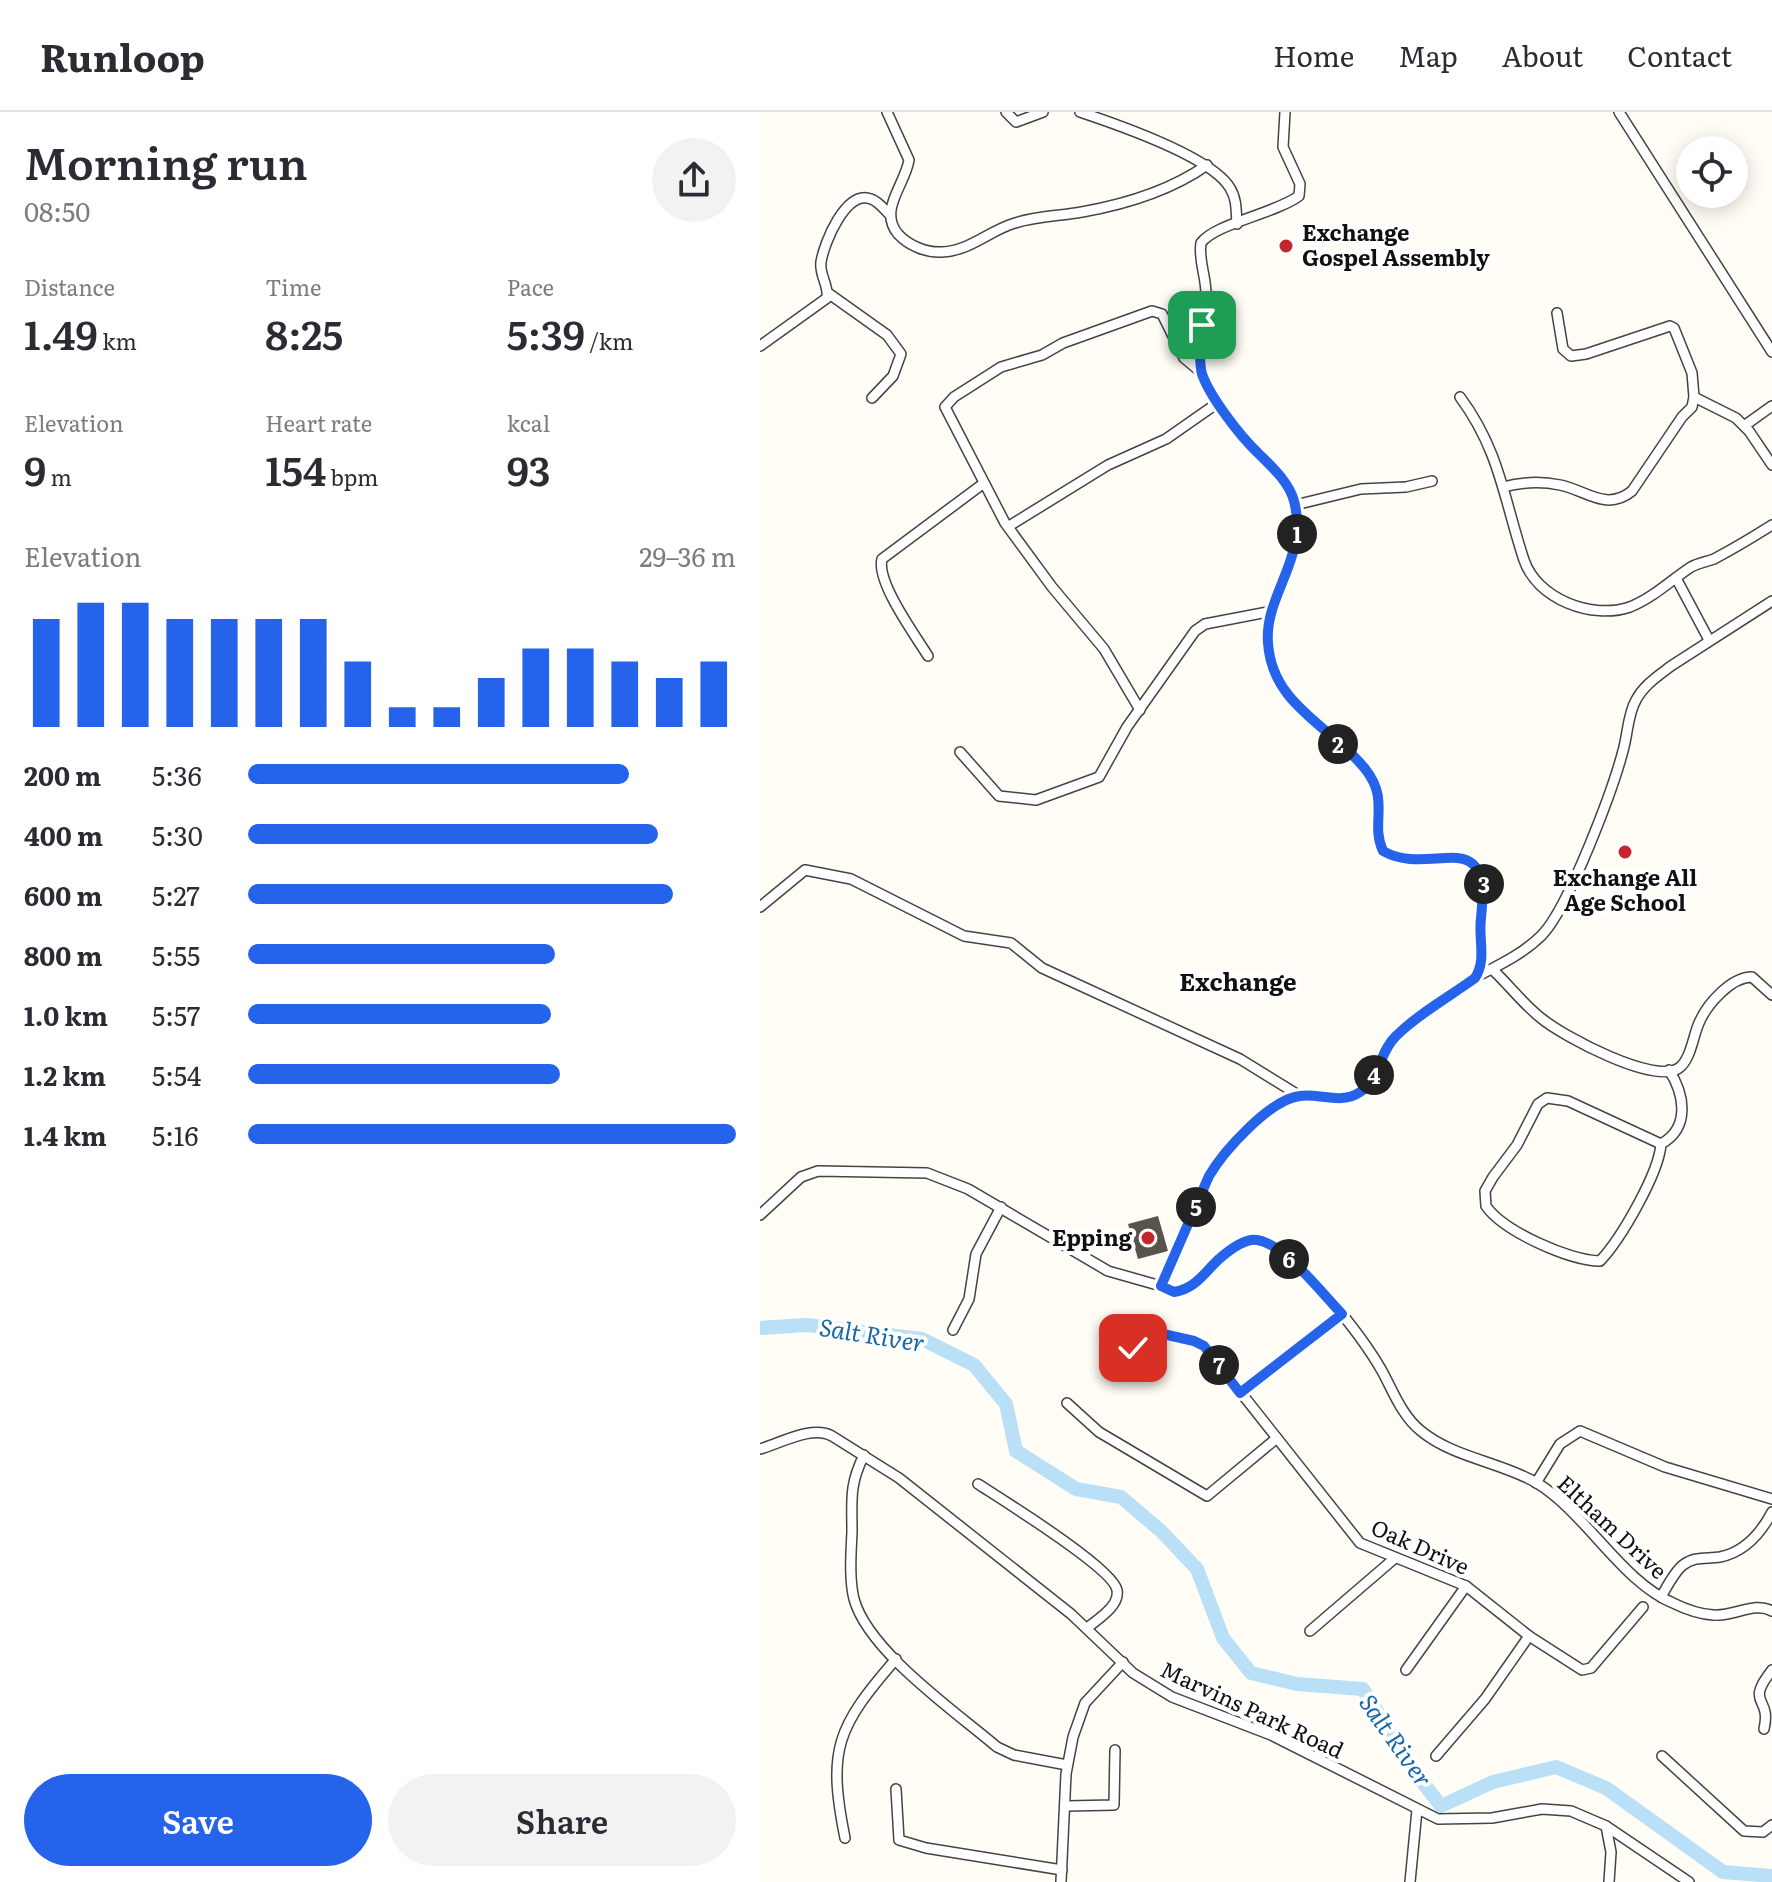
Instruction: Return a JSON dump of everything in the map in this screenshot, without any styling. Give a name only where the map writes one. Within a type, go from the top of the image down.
[{"type":"street","points":[[887,112],[909,160],[894,195],[890,215]]},
{"type":"street","points":[[1006,112],[1016,122],[1043,112]]},
{"type":"street","points":[[1080,112],[1207,165],[1229,185],[1235,200],[1237,224]]},
{"type":"street","points":[[1202,373],[1201,334],[1206,289],[1200,245],[1206,235],[1278,209],[1301,192],[1284,153],[1285,112]]},
{"type":"street","points":[[1619,112],[1772,352]]},
{"type":"street","points":[[760,346],[827,298],[821,262],[839,217],[860,198],[872,199],[890,215],[898,234],[910,245],[927,251],[956,250],[1019,221],[1085,211],[1155,193],[1174,186],[1207,165]]},
{"type":"street","points":[[828,293],[887,335],[901,354],[893,376],[872,398]]},
{"type":"street","points":[[1140,710],[1104,649],[1052,587],[1009,526],[945,407],[954,397],[1001,367],[1042,355],[1063,343],[1157,311],[1165,319],[1184,358],[1202,373],[1253,448],[1277,472],[1295,505],[1297,531],[1293,559],[1273,611],[1268,644],[1277,678],[1304,714],[1368,772],[1379,793],[1383,851],[1400,856],[1469,861],[1481,873],[1485,897],[1481,919],[1483,966],[1475,978]]},
{"type":"street","points":[[1503,487],[1539,482],[1564,485],[1600,501],[1624,498],[1692,407],[1692,373],[1674,328],[1670,326],[1574,357],[1567,355],[1563,349],[1557,313]]},
{"type":"street","points":[[1460,397],[1489,444],[1531,579],[1554,597],[1599,611],[1617,610],[1650,597],[1676,578],[1772,525]]},
{"type":"street","points":[[1694,397],[1736,418],[1772,465]]},
{"type":"street","points":[[1009,526],[1108,465],[1166,439],[1219,402]]},
{"type":"street","points":[[1744,426],[1772,406]]},
{"type":"street","points":[[1295,505],[1361,489],[1406,487],[1432,481]]},
{"type":"street","points":[[928,656],[901,611],[880,564],[882,559],[966,493],[984,483]]},
{"type":"street","points":[[1676,578],[1709,640]]},
{"type":"street","points":[[760,1215],[804,1175],[836,1170],[927,1173],[968,1189],[1108,1271],[1161,1286],[1217,1163],[1247,1130],[1285,1102],[1300,1096],[1336,1098],[1356,1095],[1370,1081],[1380,1066],[1384,1051],[1396,1036],[1475,978],[1493,970],[1544,933],[1566,899],[1619,762],[1635,701],[1655,678],[1772,601]]},
{"type":"street","points":[[960,752],[999,796],[1036,800],[1099,777],[1119,738],[1182,647],[1205,624],[1273,611]]},
{"type":"street","points":[[760,907],[805,870],[851,879],[964,936],[1011,943],[1042,968],[1240,1059],[1300,1096]]},
{"type":"street","points":[[1493,970],[1554,1028],[1598,1052],[1669,1073],[1669,1070],[1677,1070],[1683,1062],[1699,1023],[1726,987],[1743,977],[1752,977],[1772,995]]},
{"type":"street","points":[[1661,1144],[1674,1137],[1682,1115],[1680,1087],[1669,1070]]},
{"type":"street","points":[[1547,1098],[1568,1101],[1661,1144],[1660,1158],[1625,1228],[1600,1261],[1587,1261],[1547,1246],[1504,1222],[1486,1206],[1485,1191],[1517,1145],[1538,1104],[1547,1098]]},
{"type":"street","points":[[953,1330],[969,1299],[976,1254],[1001,1207]]},
{"type":"street","name":"Eltham Drive","points":[[1161,1286],[1174,1292],[1193,1285],[1236,1247],[1248,1240],[1262,1240],[1297,1266],[1342,1314],[1381,1369],[1401,1408],[1422,1432],[1446,1446],[1536,1483],[1563,1504],[1661,1597],[1689,1610],[1714,1615],[1760,1607],[1772,1611]]},
{"type":"street","points":[[1240,1393],[1342,1314]]},
{"type":"street","points":[[1140,1338],[1137,1327],[1130,1323],[1119,1324],[1113,1333],[1113,1341],[1125,1350],[1136,1345],[1150,1331]]},
{"type":"street","name":"Oak Drive","points":[[1137,1327],[1204,1346],[1354,1537],[1368,1548],[1466,1586],[1529,1636],[1582,1670],[1591,1668],[1643,1607]]},
{"type":"street","points":[[1067,1403],[1099,1432],[1207,1496],[1277,1438]]},
{"type":"street","name":"Marvins Park Road","points":[[760,1449],[821,1431],[864,1455],[899,1478],[1087,1628],[1138,1676],[1172,1697],[1271,1735],[1417,1810],[1443,1819],[1492,1818],[1536,1809],[1562,1809],[1606,1826],[1689,1882]]},
{"type":"street","points":[[1536,1483],[1560,1444],[1580,1431],[1665,1467],[1772,1499]]},
{"type":"street","points":[[864,1455],[854,1476],[850,1504],[853,1592],[863,1622],[896,1659],[997,1747],[1014,1755],[1067,1765]]},
{"type":"street","points":[[978,1484],[1068,1545],[1114,1583],[1117,1596],[1113,1605],[1087,1628]]},
{"type":"street","points":[[1661,1597],[1680,1567],[1694,1559],[1723,1556],[1745,1547],[1762,1530],[1772,1512]]},
{"type":"street","points":[[1310,1631],[1395,1558]]},
{"type":"street","points":[[1406,1670],[1466,1586]]},
{"type":"street","points":[[1436,1756],[1485,1699],[1529,1636]]},
{"type":"street","points":[[845,1838],[837,1798],[843,1733],[864,1696],[896,1659]]},
{"type":"street","points":[[1061,1882],[1067,1765],[1085,1703],[1123,1662]]},
{"type":"street","points":[[1764,1729],[1767,1708],[1758,1695],[1758,1688],[1772,1670]]},
{"type":"street","points":[[1067,1806],[1114,1805],[1115,1750]]},
{"type":"street","points":[[1662,1756],[1744,1831],[1763,1832],[1772,1825]]},
{"type":"street","points":[[896,1789],[899,1840],[926,1848],[1062,1870]]},
{"type":"street","points":[[1410,1882],[1417,1810]]},
{"type":"street","points":[[1606,1826],[1611,1852],[1609,1882]]},
{"type":"building","name":"Epping","points":[[1158,1216],[1168,1251],[1138,1259],[1128,1224]]},
{"type":"waterway","name":"Salt River","points":[[760,1328],[806,1325],[922,1339],[974,1365],[1006,1404],[1016,1451],[1076,1489],[1121,1497],[1161,1531],[1197,1569],[1223,1638],[1251,1673],[1297,1684],[1363,1689],[1417,1775],[1441,1806],[1493,1782],[1556,1767],[1606,1788],[1723,1872],[1772,1876]]},
{"type":"place","name":"Exchange Gospel Assembly","points":[[1286,246]]},
{"type":"place","name":"Exchange All Age School","points":[[1625,852]]},
{"type":"place","name":"Epping","points":[[1148,1238]]},
{"type":"district","name":"Exchange","points":[[1238,983]]},
{"type":"route","points":[[1133,1348],[1150,1331],[1199,1342],[1240,1393],[1342,1314],[1297,1266],[1262,1240],[1248,1240],[1236,1247],[1193,1285],[1180,1291],[1174,1292],[1161,1286],[1209,1176],[1247,1130],[1285,1102],[1300,1096],[1346,1098],[1365,1089],[1380,1066],[1386,1047],[1396,1036],[1475,978],[1483,966],[1481,919],[1485,897],[1481,873],[1469,861],[1400,856],[1383,851],[1380,847],[1379,793],[1368,772],[1304,714],[1274,672],[1267,636],[1296,545],[1295,505],[1277,472],[1240,432],[1208,385],[1200,363],[1202,325]]}]
